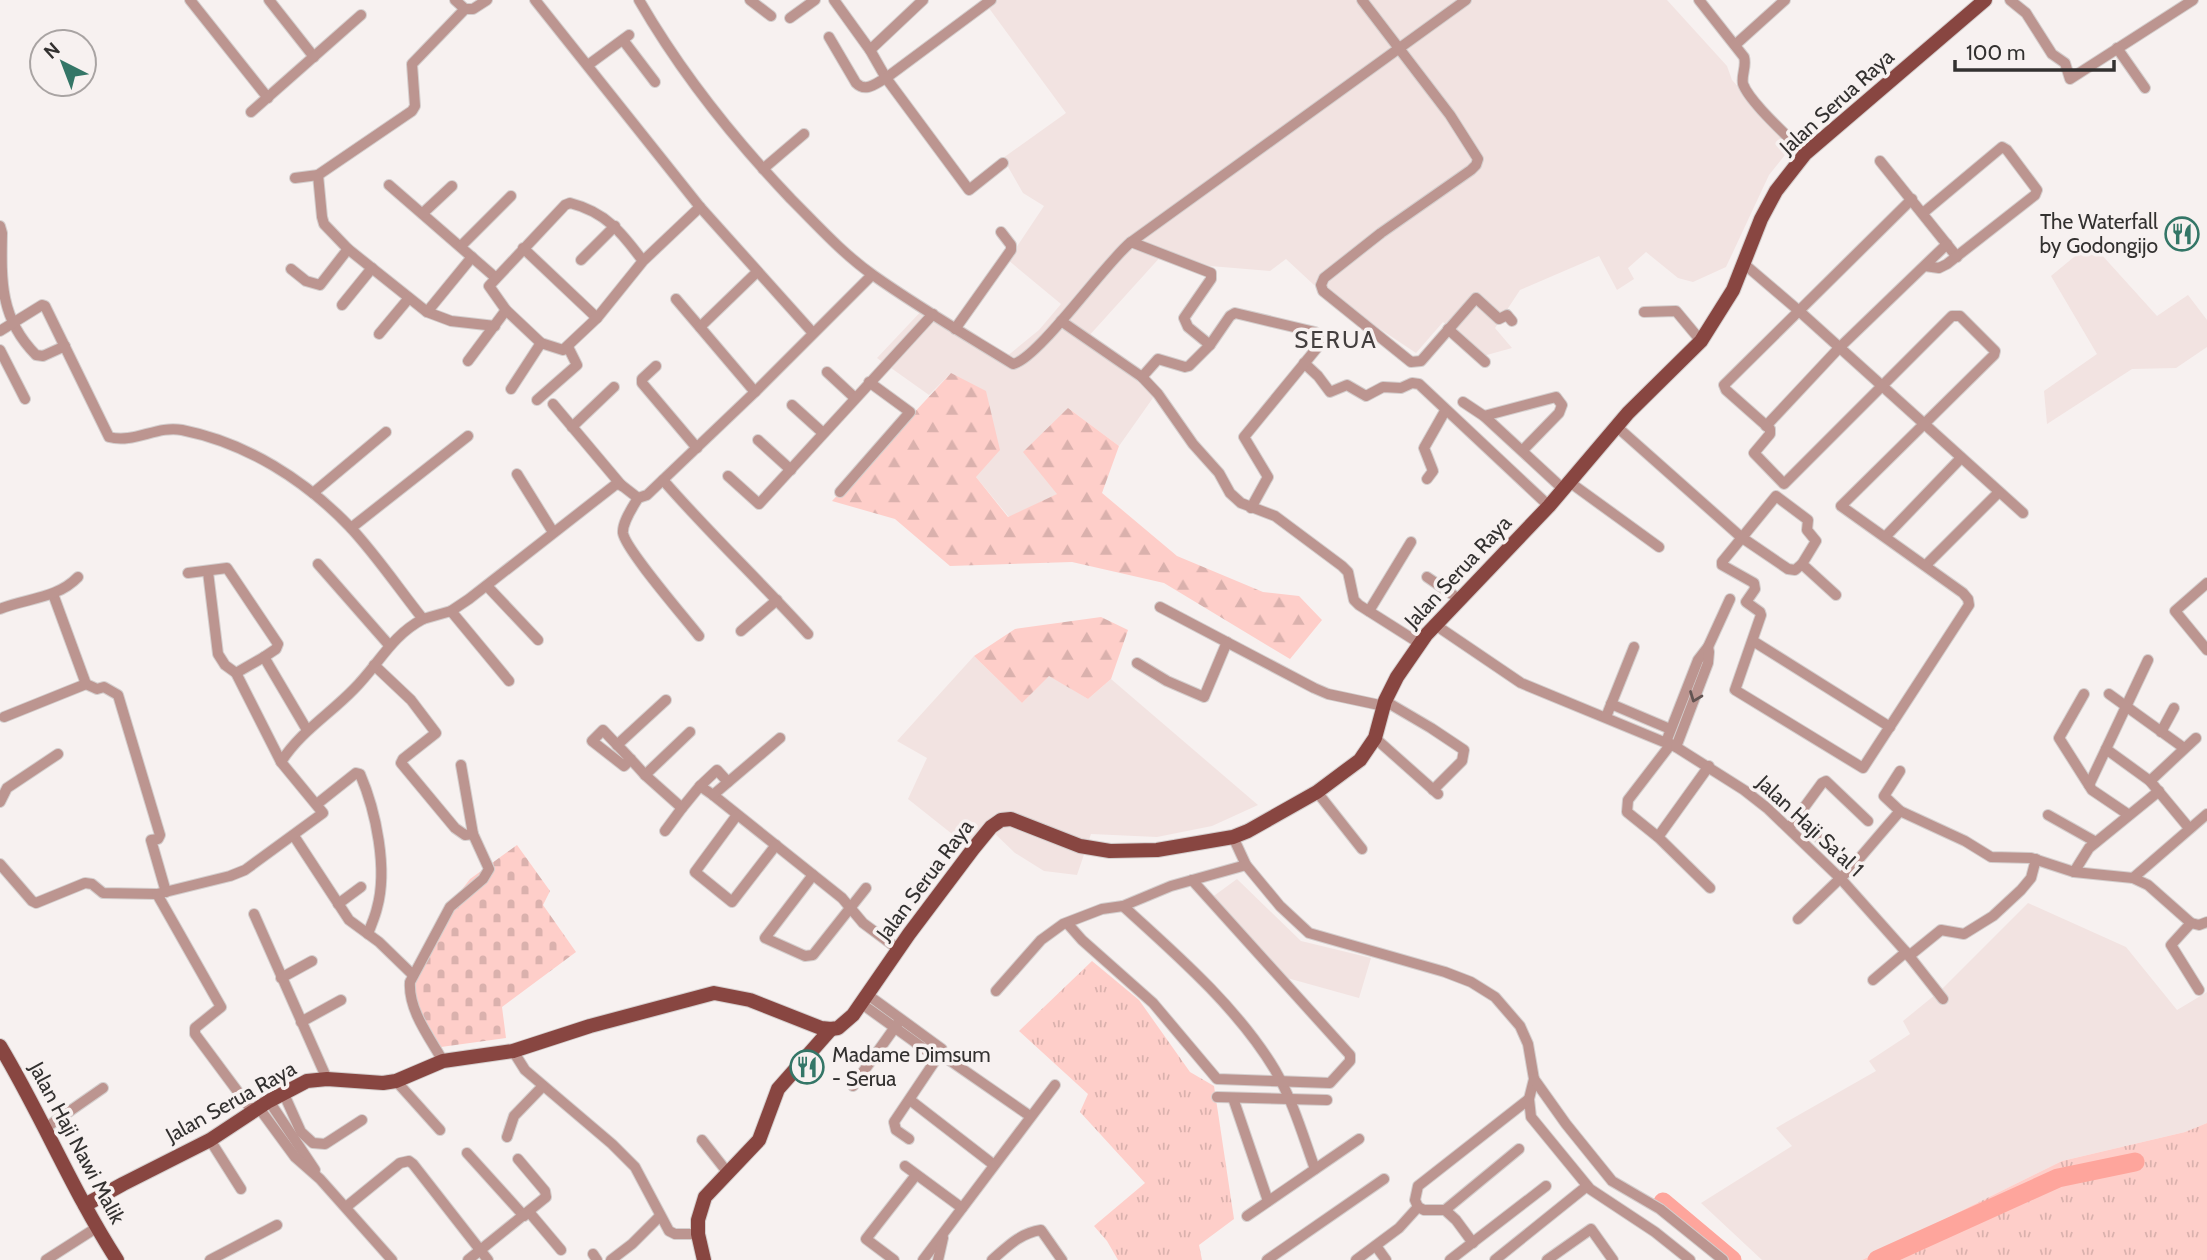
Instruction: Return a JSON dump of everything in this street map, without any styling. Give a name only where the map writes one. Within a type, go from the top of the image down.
[{"type":"main road","name":"Jalan Serua Raya","points":[[85,1205],[210,1140],[283,1092],[307,1081],[396,1081],[443,1061],[513,1051],[590,1026],[714,993],[750,1000],[831,1029],[846,1022],[865,1000],[898,949],[973,849],[991,827],[1002,820],[1011,819],[1080,846],[1110,851],[1157,850],[1233,837],[1317,792],[1360,760],[1375,738],[1385,704],[1397,677],[1434,624],[1549,506],[1616,426],[1701,341],[1725,305],[1761,219],[1776,191],[1805,154],[1984,0]]},
{"type":"main road","points":[[704,1260],[698,1234],[699,1212],[705,1197],[760,1140],[778,1089],[831,1029]]},
{"type":"main road","name":"Jalan Haji Nawi Malik","points":[[0,1046],[19,1077],[96,1228],[117,1260]]},
{"type":"street","points":[[190,0],[268,98]]},
{"type":"street","points":[[269,0],[314,57]]},
{"type":"street","points":[[455,0],[465,9],[473,9],[487,0]]},
{"type":"street","points":[[535,0],[700,207],[813,333]]},
{"type":"street","points":[[639,0],[658,33],[704,99],[763,169],[822,231],[872,275],[1013,364],[1023,359],[1061,321],[1131,242],[1466,0]]},
{"type":"street","points":[[750,0],[771,16]]},
{"type":"street","points":[[790,18],[815,0]]},
{"type":"street","points":[[835,0],[886,78],[969,190],[1003,163]]},
{"type":"street","points":[[870,50],[923,0]]},
{"type":"street","points":[[829,37],[860,86],[868,88],[886,78],[991,0]]},
{"type":"street","points":[[1362,0],[1450,115],[1478,159],[1476,165],[1324,278],[1321,285],[1323,291],[1411,362],[1416,363],[1422,361],[1476,298],[1499,319],[1507,315],[1512,321]]},
{"type":"street","points":[[1699,0],[1745,61],[1742,78],[1745,88],[1768,117],[1805,154]]},
{"type":"street","points":[[1735,45],[1785,0]]},
{"type":"street","points":[[2010,0],[2026,13],[2052,54],[2065,63],[2070,79],[2193,0]]},
{"type":"street","points":[[295,178],[318,175],[412,111],[415,106],[412,64],[465,9]]},
{"type":"street","points":[[251,112],[361,15]]},
{"type":"street","points":[[587,65],[626,37],[655,82]]},
{"type":"street","points":[[2116,48],[2145,88]]},
{"type":"street","points":[[763,169],[804,134]]},
{"type":"street","points":[[1923,213],[2002,147],[2037,190],[2037,193],[1957,257],[1939,268],[1924,266]]},
{"type":"street","points":[[1880,161],[1957,257]]},
{"type":"street","points":[[318,175],[321,217],[324,224],[348,249],[427,312],[451,321],[495,326]]},
{"type":"street","points":[[389,185],[496,278]]},
{"type":"street","points":[[423,213],[452,186]]},
{"type":"street","points":[[461,246],[511,196]]},
{"type":"street","points":[[1616,426],[1741,537],[1788,569],[1795,570],[1802,564],[1816,541],[1807,530],[1808,520],[1776,496],[1741,537],[1722,564],[1754,583],[1755,589],[1746,602],[1760,612],[1735,690],[1863,768],[1969,605],[1966,595],[1841,506],[1995,352],[1960,316],[1952,316],[1784,484],[1754,453],[1771,432],[1726,390],[1724,385],[1912,199]]},
{"type":"street","points":[[643,261],[615,226],[595,213],[570,203],[523,248],[489,286],[506,310],[541,343],[560,350],[568,346],[597,318],[643,261],[700,207]]},
{"type":"street","points":[[0,226],[1,278],[12,324],[36,355],[43,356],[65,346]]},
{"type":"street","points":[[581,260],[615,226]]},
{"type":"street","points":[[955,329],[1011,250],[1011,245],[1001,232]]},
{"type":"street","points":[[1131,242],[1211,273],[1211,279],[1184,318],[1188,327],[1210,345]]},
{"type":"street","points":[[1766,426],[1839,348],[1947,244]]},
{"type":"street","points":[[523,248],[597,318]]},
{"type":"street","points":[[291,269],[306,281],[320,285],[348,249]]},
{"type":"street","points":[[427,312],[472,257]]},
{"type":"street","points":[[1743,263],[2023,513]]},
{"type":"street","points":[[342,305],[372,268]]},
{"type":"street","points":[[700,327],[757,272]]},
{"type":"street","points":[[699,636],[640,562],[624,537],[624,527],[638,498],[647,495],[697,448],[872,275]]},
{"type":"street","points":[[379,334],[409,298]]},
{"type":"street","points":[[676,299],[755,391]]},
{"type":"street","points":[[0,331],[44,306],[109,437],[121,438],[159,429],[183,430],[241,448],[285,472],[313,493],[351,528],[423,619]]},
{"type":"street","points":[[468,361],[506,310]]},
{"type":"street","points":[[1644,312],[1675,311],[1701,341]]},
{"type":"street","points":[[1142,377],[1155,360],[1185,367],[1191,364],[1235,313],[1315,332],[1321,336],[1321,343],[1244,437],[1268,477],[1251,508]]},
{"type":"street","points":[[729,476],[759,504],[933,314]]},
{"type":"street","points":[[1061,321],[1142,377],[1166,402],[1193,444],[1219,473],[1230,492],[1251,508],[1282,520],[1342,566],[1351,578],[1354,600],[1419,643]]},
{"type":"street","points":[[1448,329],[1485,362]]},
{"type":"street","points":[[511,389],[541,343]]},
{"type":"street","points":[[537,400],[577,365],[568,346]]},
{"type":"street","points":[[0,350],[25,399]]},
{"type":"street","points":[[1304,363],[1330,392],[1347,385],[1366,396],[1383,387],[1401,387],[1415,382]]},
{"type":"street","points":[[1415,382],[1416,363]]},
{"type":"street","points":[[656,366],[645,375],[642,383],[697,448]]},
{"type":"street","points":[[827,372],[855,398]]},
{"type":"street","points":[[840,492],[910,412],[869,382]]},
{"type":"street","points":[[1415,382],[1549,506]]},
{"type":"street","points":[[572,427],[614,387]]},
{"type":"street","points":[[1484,415],[1556,397],[1562,405],[1559,413],[1523,450]]},
{"type":"street","points":[[1463,402],[1484,415],[1565,484],[1659,547]]},
{"type":"street","points":[[553,404],[622,486],[638,498]]},
{"type":"street","points":[[792,405],[823,433]]},
{"type":"street","points":[[1427,479],[1432,468],[1424,448],[1446,411]]},
{"type":"street","points":[[313,493],[386,432]]},
{"type":"street","points":[[351,528],[468,436]]},
{"type":"street","points":[[758,440],[791,470]]},
{"type":"street","points":[[1886,536],[1961,458]]},
{"type":"street","points":[[517,474],[553,532]]},
{"type":"street","points":[[663,480],[808,634]]},
{"type":"street","points":[[281,762],[307,730],[354,689],[388,645],[410,626],[423,619],[451,611],[487,586],[615,485],[622,486]]},
{"type":"street","points":[[1926,565],[1999,492]]},
{"type":"street","points":[[1369,611],[1410,542]]},
{"type":"street","points":[[318,564],[388,645]]},
{"type":"street","points":[[1802,564],[1836,595]]},
{"type":"street","points":[[188,573],[227,568],[278,645],[276,649],[236,673]]},
{"type":"street","points":[[0,864],[36,903],[89,883],[103,893],[162,893],[239,873],[322,814],[322,810],[281,762],[236,673],[225,665],[218,654],[208,572]]},
{"type":"street","points":[[0,610],[28,599],[53,594],[78,577]]},
{"type":"street","points":[[1427,577],[1459,599]]},
{"type":"street","points":[[2207,583],[2175,611],[2207,649]]},
{"type":"street","points":[[487,586],[538,640]]},
{"type":"street","points":[[53,594],[86,684]]},
{"type":"street","points":[[1671,744],[1670,729],[1698,660],[1708,647],[1730,599]]},
{"type":"street","points":[[741,632],[777,600]]},
{"type":"street","points":[[1160,607],[1314,688],[1328,694],[1385,704],[1431,728],[1464,750],[1462,761],[1436,792],[1375,738]]},
{"type":"street","points":[[451,611],[509,681]]},
{"type":"street","name":"Jalan Haji Sa'al 1","points":[[1434,624],[1521,684],[1671,744],[1745,790],[1841,879],[1908,954],[1942,999]]},
{"type":"street","points":[[1753,640],[1891,727]]},
{"type":"street","points":[[1136,663],[1167,681],[1204,697],[1227,642]]},
{"type":"street","points":[[1606,717],[1634,647]]},
{"type":"street","points":[[1708,647],[1708,663],[1671,744],[1626,807],[1633,818],[1658,837],[1710,888]]},
{"type":"street","points":[[264,657],[307,730]]},
{"type":"street","points":[[2089,785],[2148,660]]},
{"type":"street","points":[[374,664],[411,700],[436,733],[402,759],[401,763],[455,828],[465,835],[473,834]]},
{"type":"street","points":[[1,715],[86,684],[97,689],[104,687],[118,695],[160,835],[158,839],[151,840],[162,893],[221,1007],[195,1028],[195,1034],[392,1260]]},
{"type":"street","points":[[2084,694],[2059,738],[2096,794],[2129,815]]},
{"type":"street","points":[[2109,694],[2184,748]]},
{"type":"street","points":[[617,745],[666,700]]},
{"type":"street","points":[[1611,704],[1670,729]]},
{"type":"street","points":[[2161,732],[2174,708]]},
{"type":"street","points":[[631,759],[624,766],[592,741],[603,730],[631,759],[645,775],[682,808]]},
{"type":"street","points":[[645,775],[690,732]]},
{"type":"street","points":[[713,795],[780,738]]},
{"type":"street","points":[[2150,781],[2196,738]]},
{"type":"street","points":[[2106,749],[2150,781],[2189,828]]},
{"type":"street","points":[[0,802],[7,788],[58,754]]},
{"type":"street","points":[[443,1061],[412,1004],[409,992],[413,975],[450,907],[488,873],[489,866],[473,834],[461,765]]},
{"type":"street","points":[[1658,837],[1709,766]]},
{"type":"street","points":[[665,831],[700,786],[717,770],[728,782]]},
{"type":"street","points":[[1900,771],[1884,796],[1900,810],[1965,841],[1991,857],[2036,859],[2074,872],[2133,878],[2148,885],[2191,923],[2199,925],[2207,922]]},
{"type":"street","points":[[317,804],[356,773],[360,774],[375,818],[381,878],[377,908],[368,934]]},
{"type":"street","points":[[1789,828],[1826,781],[1868,821]]},
{"type":"street","points":[[700,786],[842,898],[863,923],[898,949]]},
{"type":"street","points":[[2074,872],[2084,854],[2096,842],[2159,791]]},
{"type":"street","points":[[1317,792],[1362,849]]},
{"type":"street","points":[[1798,919],[1841,879],[1900,810]]},
{"type":"street","points":[[2133,878],[2207,813]]},
{"type":"street","points":[[737,814],[695,872],[732,902],[776,845]]},
{"type":"street","points":[[2048,815],[2096,842]]},
{"type":"street","points":[[1797,818],[1832,850]]},
{"type":"street","points":[[294,836],[349,920],[413,975]]},
{"type":"street","points":[[1233,837],[1246,865],[1280,906],[1309,933],[1445,972],[1471,982],[1496,997],[1520,1026],[1533,1061],[1534,1079],[1529,1099],[1531,1117],[1587,1186],[1672,1244],[1690,1260]]},
{"type":"street","points":[[1873,981],[1937,932],[1945,930],[1964,934],[1993,916],[2027,884],[2036,859]]},
{"type":"street","points":[[996,990],[1041,940],[1065,924],[1102,909],[1123,906],[1171,886],[1246,865]]},
{"type":"street","points":[[813,875],[765,938],[805,956],[813,954],[866,888]]},
{"type":"street","points":[[1192,880],[1350,1055],[1350,1061],[1330,1083],[1233,1098],[1217,1097]]},
{"type":"street","points":[[338,904],[361,887]]},
{"type":"street","points":[[1123,906],[1205,982],[1274,1068],[1286,1090],[1315,1169]]},
{"type":"street","points":[[254,914],[327,1079]]},
{"type":"street","points":[[2191,923],[2171,945],[2199,990]]},
{"type":"street","points":[[1065,924],[1153,1003],[1214,1077],[1327,1100]]},
{"type":"street","points":[[281,978],[312,961]]},
{"type":"street","points":[[301,1022],[341,1000]]},
{"type":"street","points":[[865,1000],[939,1056],[1030,1116]]},
{"type":"street","points":[[853,1086],[898,1023]]},
{"type":"street","points":[[513,1051],[525,1070],[629,1161],[643,1180],[669,1231],[675,1234],[698,1234]]},
{"type":"street","points":[[909,1139],[895,1130],[894,1122],[939,1056]]},
{"type":"street","points":[[1534,1079],[1612,1181],[1660,1209],[1723,1260]]},
{"type":"street","points":[[396,1081],[440,1130]]},
{"type":"street","points":[[923,1260],[1055,1085]]},
{"type":"street","points":[[507,1137],[514,1116],[544,1086]]},
{"type":"street","points":[[44,1129],[103,1088]]},
{"type":"street","points":[[283,1092],[301,1132],[313,1143],[325,1144],[362,1120]]},
{"type":"street","points":[[1233,1098],[1268,1201]]},
{"type":"street","points":[[1519,1149],[1445,1210],[1424,1210],[1418,1207],[1415,1200],[1418,1186],[1529,1099]]},
{"type":"street","points":[[910,1100],[994,1166]]},
{"type":"street","points":[[1247,1216],[1359,1139]]},
{"type":"street","points":[[210,1140],[240,1189]]},
{"type":"street","points":[[702,1140],[728,1173]]},
{"type":"street","points":[[467,1153],[561,1250]]},
{"type":"street","points":[[468,1260],[544,1200],[546,1195],[518,1159]]},
{"type":"street","points":[[346,1207],[400,1163],[409,1161],[488,1260]]},
{"type":"street","points":[[905,1166],[962,1208]]},
{"type":"street","points":[[894,1260],[866,1239],[916,1175]]},
{"type":"street","points":[[1271,1259],[1384,1179]]},
{"type":"street","points":[[1450,1260],[1546,1186]]},
{"type":"street","points":[[1495,1260],[1587,1186]]},
{"type":"street","points":[[1356,1260],[1409,1219],[1418,1207]]},
{"type":"street","points":[[1445,1210],[1474,1243]]},
{"type":"street","points":[[611,1260],[660,1216]]},
{"type":"street","points":[[211,1260],[277,1226]]},
{"type":"street","points":[[47,1260],[96,1228]]},
{"type":"street","points":[[1552,1259],[1591,1229],[1613,1260]]},
{"type":"street","points":[[992,1260],[1009,1244],[1027,1233],[1041,1230],[1062,1260]]},
{"type":"street","points":[[938,1260],[943,1235]]},
{"type":"street","points":[[1376,1246],[1386,1260]]},
{"type":"shaded area","points":[[983,0],[1667,0],[1727,66],[1732,80],[1792,146],[1769,175],[1726,267],[1693,282],[1678,278],[1646,252],[1628,268],[1634,279],[1617,290],[1599,256],[1520,290],[1495,328],[1512,348],[1483,356],[1443,322],[1416,353],[1314,285],[1286,259],[1270,271],[1210,266],[1163,254],[1087,338],[1155,395],[1119,446],[1068,408],[1058,494],[1009,517],[976,477],[951,373],[929,395],[877,358],[926,306],[1006,357],[1039,330],[1061,304],[1008,260],[1044,206],[1023,193],[1003,158],[1066,113]]},
{"type":"shaded area","points":[[2091,243],[2157,316],[2188,295],[2207,320],[2207,347],[2176,368],[2132,369],[2047,424],[2044,391],[2097,354],[2051,276]]},
{"type":"shaded area","points":[[974,656],[1022,703],[1049,675],[1088,699],[1111,679],[1258,805],[1212,826],[1157,837],[1091,834],[1077,875],[1044,871],[1015,853],[989,828],[971,849],[908,799],[927,758],[897,741]]},
{"type":"shaded area","points":[[1237,879],[1301,941],[1371,958],[1359,998],[1280,976],[1211,898]]},
{"type":"shaded area","points":[[2028,903],[2126,947],[2177,1010],[2207,992],[2207,1123],[2185,1132],[2062,1161],[1862,1260],[1762,1260],[1701,1203],[1792,1146],[1776,1128],[1876,1071],[1869,1061],[1910,1034],[1903,1021],[1941,990]]},
{"type":"green space","points":[[951,373],[986,391],[1000,450],[976,477],[1008,517],[1057,494],[1023,452],[1068,408],[1119,446],[1102,493],[1177,556],[1263,592],[1299,596],[1322,620],[1290,659],[1164,583],[1072,562],[950,566],[895,519],[832,501]]},
{"type":"green space","points":[[1101,617],[1128,630],[1111,679],[1088,699],[1049,676],[1022,703],[974,656],[1015,629]]},
{"type":"green space","points":[[517,845],[550,891],[543,905],[576,952],[502,1007],[506,1038],[441,1047],[405,985],[443,914],[470,879]]},
{"type":"green space","points":[[1092,961],[1139,1000],[1190,1072],[1214,1086],[1234,1219],[1199,1245],[1202,1260],[1118,1260],[1094,1226],[1145,1183],[1080,1112],[1088,1094],[1019,1031]]},
{"type":"green space","points":[[2207,1123],[2207,1260],[1862,1260],[2062,1161],[2185,1132]]},
{"type":"waterway","points":[[1877,1260],[2058,1178],[2135,1162]]},
{"type":"waterway","points":[[1663,1202],[1732,1260]]},
{"type":"place","name":"The Waterfall by Godongijo","points":[[2182,234]]},
{"type":"place","name":"Madame Dimsum - Serua","points":[[807,1067]]},
{"type":"district","name":"SERUA","points":[[1336,340]]}]
